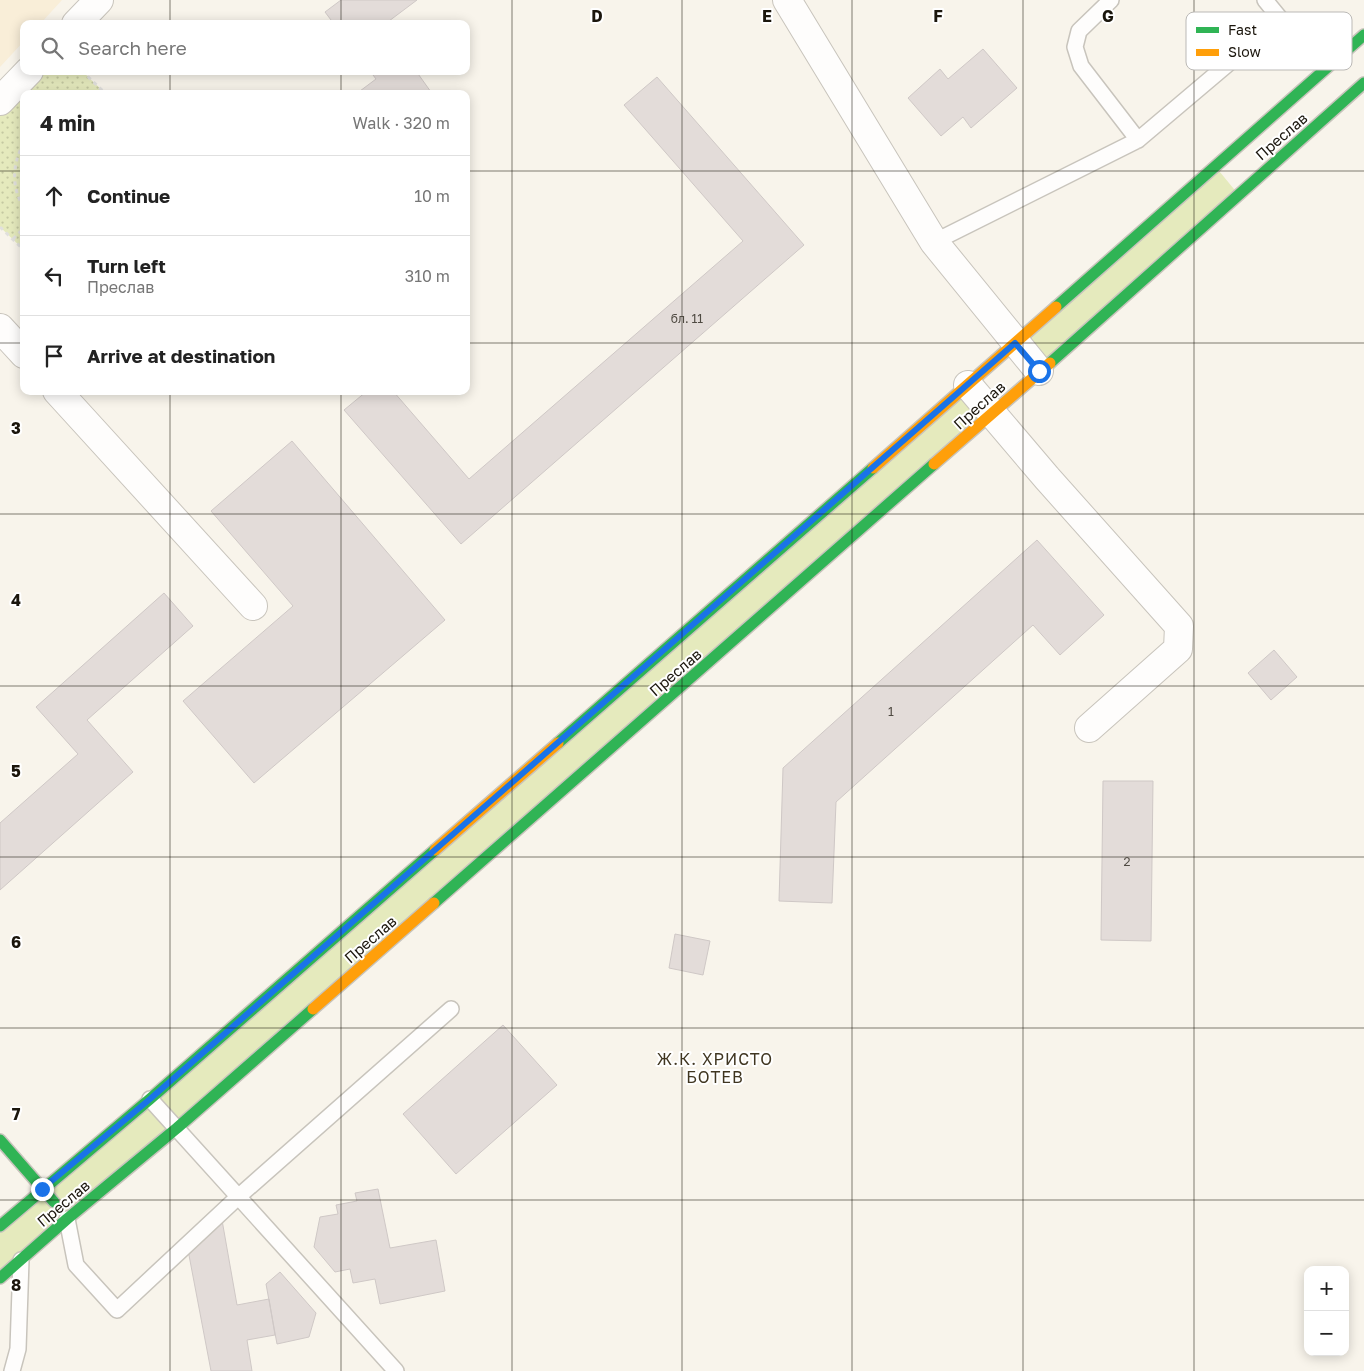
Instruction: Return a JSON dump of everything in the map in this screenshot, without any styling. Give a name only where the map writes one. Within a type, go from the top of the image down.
[{"type":"main road","name":"Преслав","points":[[1352,45],[1364,35]]},
{"type":"main road","name":"Преслав","points":[[0,1226],[150,1099],[1015,343],[1331,70]]},
{"type":"main road","name":"Преслав","points":[[0,1278],[176,1128],[992,414],[1352,88],[1364,83]]},
{"type":"main road","points":[[0,1140],[67,1219]]},
{"type":"street","points":[[80,20],[99,0]]},
{"type":"street","points":[[787,0],[934,242],[1039,371]]},
{"type":"street","points":[[0,102],[25,75]]},
{"type":"street","points":[[0,328],[20,350]]},
{"type":"street","points":[[968,385],[1047,478],[1179,626],[1178,649],[1089,728]]},
{"type":"street","points":[[62,395],[253,606]]},
{"type":"lane","points":[[1111,0],[1079,32],[1076,47],[1081,66],[1138,140]]},
{"type":"lane","points":[[1265,0],[1275,12]]},
{"type":"lane","points":[[934,242],[1138,140],[1221,70]]},
{"type":"lane","points":[[67,1219],[76,1265],[117,1310],[238,1197],[451,1009]]},
{"type":"lane","points":[[150,1099],[396,1371]]},
{"type":"lane","points":[[12,1371],[18,1349],[20,1260]]},
{"type":"path","points":[[86,75],[102,90]]},
{"type":"path","points":[[20,150],[15,160],[14,181],[20,202]]},
{"type":"path","points":[[0,227],[20,246]]},
{"type":"path","points":[[13,239],[20,232]]},
{"type":"shaded area","points":[[0,0],[62,0],[44,20],[20,20],[20,45],[0,67]]},
{"type":"green space","points":[[25,75],[86,75],[102,90],[20,90],[20,246],[0,227],[0,101]]},
{"type":"green space","points":[[1215,166],[1238,194],[1039,371],[1015,343]]},
{"type":"green space","points":[[968,385],[992,414],[0,1278],[0,1226]]},
{"type":"building","points":[[341,0],[417,0],[390,20],[331,20],[325,12]]},
{"type":"building","points":[[983,49],[1017,88],[971,128],[963,117],[941,136],[908,98],[940,69],[948,79]]},
{"type":"building","points":[[373,75],[419,75],[430,90],[361,90],[376,79]]},
{"type":"building","points":[[657,77],[804,245],[461,544],[344,410],[362,395],[396,395],[469,479],[743,241],[624,105]]},
{"type":"building","points":[[292,441],[445,620],[254,783],[183,701],[293,606],[211,511]]},
{"type":"building","points":[[1037,540],[1104,615],[1060,655],[1033,625],[836,802],[832,903],[779,901],[783,768]]},
{"type":"building","points":[[164,593],[193,626],[87,720],[133,772],[0,890],[0,823],[78,754],[36,707]]},
{"type":"building","points":[[1274,650],[1297,677],[1271,700],[1248,673]]},
{"type":"building","points":[[1103,781],[1153,781],[1151,941],[1101,940]]},
{"type":"building","points":[[675,934],[710,941],[703,975],[669,968]]},
{"type":"building","points":[[503,1025],[557,1085],[456,1174],[403,1114]]},
{"type":"building","points":[[378,1189],[390,1248],[436,1240],[445,1291],[380,1304],[375,1279],[353,1283],[350,1269],[335,1272],[314,1247],[320,1217],[338,1214],[336,1205],[357,1201],[355,1193]]},
{"type":"building","points":[[222,1220],[237,1305],[269,1299],[275,1335],[247,1340],[252,1371],[211,1371],[188,1250]]},
{"type":"building","points":[[280,1272],[316,1313],[309,1337],[277,1344],[266,1284]]},
{"type":"traffic: fast","points":[[1352,46],[1364,35]]},
{"type":"traffic: fast","points":[[1056,307],[1324,70]]},
{"type":"traffic: fast","points":[[1050,363],[1364,83]]},
{"type":"traffic: fast","points":[[434,903],[934,464]]},
{"type":"traffic: fast","points":[[558,743],[873,468]]},
{"type":"traffic: fast","points":[[0,1226],[150,1099],[435,850]]},
{"type":"traffic: fast","points":[[0,1278],[67,1219],[177,1128],[313,1009]]},
{"type":"traffic: fast","points":[[0,1140],[54,1202]]},
{"type":"traffic: slow","points":[[873,468],[1056,307]]},
{"type":"traffic: slow","points":[[934,464],[1050,363]]},
{"type":"traffic: slow","points":[[435,850],[558,743]]},
{"type":"traffic: slow","points":[[313,1009],[434,903]]},
{"type":"district","name":"Ж.К. ХРИСТО БОТЕВ","points":[[715,1068]]},
{"type":"route","points":[[42,1189],[150,1099],[1015,343],[1039,371]]}]
